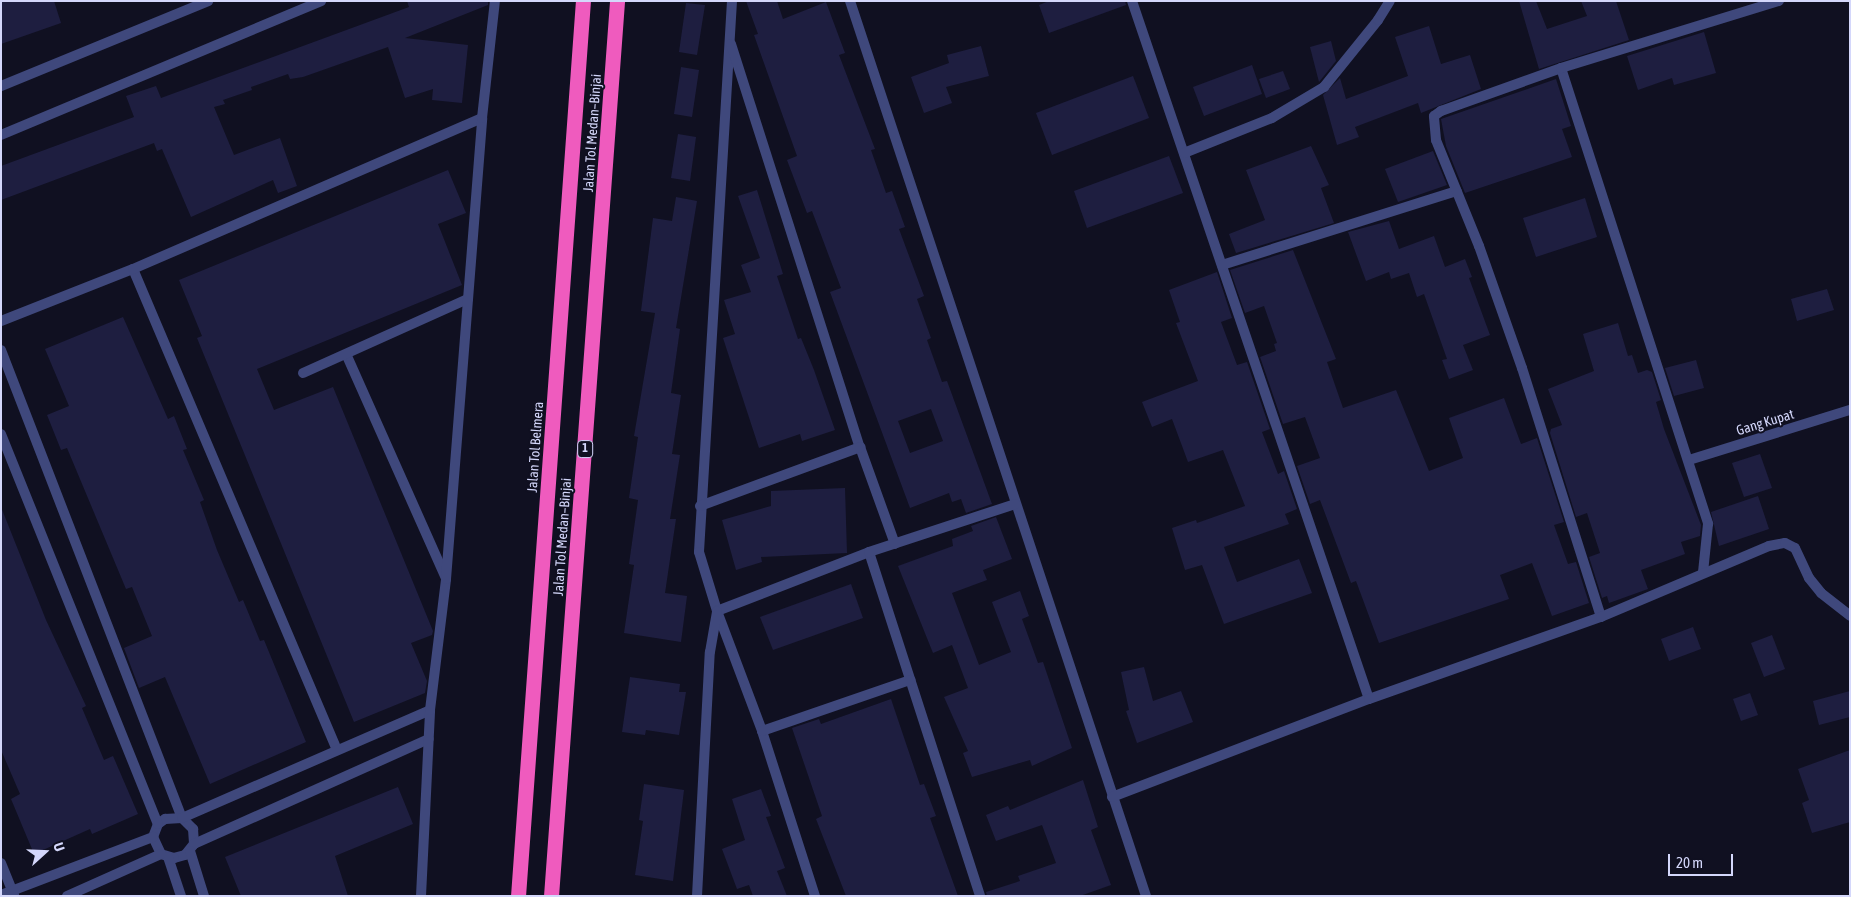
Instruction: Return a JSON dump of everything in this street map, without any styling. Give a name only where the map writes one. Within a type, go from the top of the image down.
[{"type":"highway","name":"Jalan Tol Belmera","points":[[518,896],[583,1]]},
{"type":"highway","name":"Jalan Tol Medan–Binjai","points":[[551,896],[618,1]]},
{"type":"street","points":[[1,86],[208,1]]},
{"type":"street","points":[[1,135],[321,1]]},
{"type":"street","points":[[421,896],[430,710],[446,579],[482,118],[495,1]]},
{"type":"street","points":[[732,1],[700,506],[699,552],[717,611],[762,731],[815,896]]},
{"type":"street","points":[[850,1],[1146,896]]},
{"type":"street","points":[[1132,1],[1369,699]]},
{"type":"street","points":[[1184,153],[1272,118],[1324,87],[1378,20],[1390,1]]},
{"type":"street","points":[[1601,617],[1522,368],[1436,140],[1434,116],[1441,111],[1561,68],[1779,1]]},
{"type":"street","points":[[729,38],[860,447],[896,544]]},
{"type":"street","points":[[1561,68],[1689,460],[1708,524],[1703,572]]},
{"type":"street","points":[[1,321],[133,269],[482,118]]},
{"type":"street","points":[[1222,265],[1457,192]]},
{"type":"street","points":[[133,269],[337,750]]},
{"type":"street","points":[[303,373],[347,356],[468,299]]},
{"type":"street","points":[[1,350],[182,818],[193,829],[192,847],[204,896]]},
{"type":"street","points":[[347,356],[446,579]]},
{"type":"street","name":"Gang Kupat","points":[[1689,460],[1850,410]]},
{"type":"street","points":[[1,434],[158,824]]},
{"type":"street","points":[[700,506],[860,447]]},
{"type":"street","points":[[717,611],[869,552],[1015,504]]},
{"type":"street","points":[[1112,797],[1369,699],[1601,617],[1703,572],[1769,546],[1785,543],[1795,548],[1809,578],[1821,593],[1850,616]]},
{"type":"street","points":[[869,552],[980,896]]},
{"type":"street","points":[[697,896],[710,652],[717,611]]},
{"type":"street","points":[[762,731],[910,680]]},
{"type":"street","points":[[1,894],[13,893],[153,837],[158,824],[165,819],[182,818],[430,710]]},
{"type":"street","points":[[67,896],[165,855],[180,857],[192,847],[429,739]]},
{"type":"street","points":[[153,837],[165,855],[181,896]]},
{"type":"street","points":[[1,863],[13,893]]},
{"type":"building","points":[[1,1],[54,1],[61,23],[1,44]]},
{"type":"building","points":[[407,1],[488,1],[488,5],[405,38],[468,45],[462,103],[432,100],[433,89],[405,98],[388,47],[303,77],[290,79],[288,74],[251,87],[252,90],[223,100],[225,104],[214,107],[234,155],[280,138],[297,186],[278,193],[273,180],[191,217],[162,149],[157,151],[154,143],[1,200],[1,166],[134,117],[126,96],[156,86],[161,98],[409,7]]},
{"type":"building","points":[[746,1],[777,1],[783,19],[826,2],[845,53],[839,55],[875,149],[871,150],[886,193],[892,191],[905,227],[899,229],[924,296],[917,299],[931,338],[927,340],[942,382],[947,381],[992,504],[966,513],[961,499],[952,502],[949,493],[910,508],[830,292],[841,288],[812,211],[807,213],[787,160],[797,156],[754,35],[758,34]],"holes":[[[931,409],[943,441],[910,453],[898,421]]]},
{"type":"building","points":[[1049,1],[1125,1],[1126,5],[1049,33],[1039,5]]},
{"type":"building","points":[[1519,1],[1536,1],[1547,29],[1587,16],[1581,1],[1616,1],[1629,40],[1539,69]]},
{"type":"building","points":[[686,3],[705,5],[697,55],[679,52]]},
{"type":"building","points":[[1429,26],[1441,64],[1470,55],[1481,89],[1421,113],[1418,103],[1355,127],[1359,137],[1337,145],[1323,95],[1340,78],[1346,99],[1408,76],[1395,37]]},
{"type":"building","points":[[1704,32],[1716,73],[1674,85],[1672,78],[1638,90],[1627,56]]},
{"type":"building","points":[[1331,41],[1336,61],[1319,82],[1310,47]]},
{"type":"building","points":[[981,46],[989,76],[946,87],[952,103],[924,113],[911,77],[949,63],[947,55]]},
{"type":"building","points":[[1252,65],[1262,94],[1204,116],[1193,87]]},
{"type":"building","points":[[681,67],[699,70],[692,117],[674,114]]},
{"type":"building","points":[[1283,71],[1290,89],[1266,98],[1259,79]]},
{"type":"building","points":[[1133,76],[1149,118],[1052,155],[1036,113]]},
{"type":"building","points":[[1556,79],[1571,126],[1562,129],[1572,157],[1465,193],[1446,146],[1441,119]]},
{"type":"building","points":[[678,134],[696,137],[690,181],[671,178]]},
{"type":"building","points":[[1311,146],[1329,185],[1321,188],[1334,223],[1236,253],[1229,234],[1265,220],[1246,170]]},
{"type":"building","points":[[1433,151],[1447,185],[1398,202],[1385,169]]},
{"type":"building","points":[[1169,156],[1183,193],[1087,228],[1074,191]]},
{"type":"building","points":[[448,170],[466,213],[438,224],[462,285],[257,369],[274,410],[333,387],[433,631],[432,635],[411,643],[427,681],[425,693],[354,722],[197,338],[202,336],[179,280]]},
{"type":"building","points":[[757,190],[783,274],[777,276],[798,339],[801,338],[835,430],[802,441],[800,434],[759,448],[723,338],[735,334],[724,300],[751,292],[741,265],[760,258],[738,196]]},
{"type":"building","points":[[676,197],[697,201],[676,328],[680,329],[671,393],[681,395],[672,454],[680,455],[670,519],[676,519],[665,593],[687,596],[681,642],[624,633],[634,565],[629,564],[638,500],[629,498],[638,437],[634,436],[655,313],[641,311],[653,218],[672,221]]},
{"type":"building","points":[[1585,198],[1597,237],[1536,257],[1523,218]]},
{"type":"building","points":[[1389,221],[1399,249],[1434,236],[1445,267],[1465,259],[1472,277],[1469,278],[1490,335],[1463,345],[1473,370],[1449,379],[1442,360],[1447,359],[1424,294],[1417,297],[1409,273],[1391,279],[1389,272],[1366,281],[1348,232]]},
{"type":"building","points":[[1293,250],[1336,359],[1327,362],[1343,408],[1396,390],[1429,471],[1463,458],[1449,418],[1504,398],[1521,444],[1537,438],[1564,522],[1554,525],[1568,564],[1576,562],[1589,603],[1552,616],[1532,563],[1500,575],[1509,599],[1379,643],[1356,581],[1351,583],[1320,500],[1310,504],[1297,466],[1320,458],[1305,417],[1283,424],[1260,357],[1276,351],[1274,344],[1277,343],[1264,306],[1245,313],[1230,270]]},
{"type":"building","points":[[1217,272],[1232,318],[1221,322],[1237,365],[1247,362],[1270,429],[1262,432],[1278,474],[1284,471],[1297,509],[1285,514],[1289,524],[1224,547],[1237,582],[1299,559],[1312,593],[1224,624],[1202,565],[1185,570],[1172,528],[1196,520],[1197,523],[1245,506],[1223,450],[1188,462],[1172,419],[1152,427],[1142,402],[1198,381],[1176,323],[1180,322],[1169,290]]},
{"type":"building","points":[[1827,289],[1834,310],[1797,321],[1791,299]]},
{"type":"building","points":[[123,317],[168,419],[174,416],[187,449],[183,450],[204,500],[200,502],[217,550],[239,602],[243,600],[260,641],[264,640],[306,742],[210,784],[165,677],[139,688],[124,648],[152,636],[132,587],[126,589],[67,448],[61,450],[47,415],[69,406],[45,349]]},
{"type":"building","points":[[1618,323],[1628,356],[1632,355],[1638,373],[1647,370],[1652,372],[1661,400],[1656,402],[1664,429],[1701,525],[1700,536],[1681,542],[1685,554],[1641,570],[1648,589],[1609,603],[1607,596],[1602,598],[1589,557],[1600,553],[1587,513],[1576,517],[1550,433],[1551,429],[1562,425],[1548,389],[1594,371],[1583,334]]},
{"type":"building","points":[[1696,360],[1704,388],[1674,396],[1665,368]]},
{"type":"building","points":[[1760,454],[1772,488],[1744,497],[1732,463]]},
{"type":"building","points":[[845,488],[847,553],[761,557],[762,562],[736,570],[722,520],[771,506],[771,491]]},
{"type":"building","points":[[1758,496],[1769,529],[1719,546],[1711,512]]},
{"type":"building","points":[[1,507],[46,620],[86,706],[82,708],[104,760],[113,756],[138,814],[92,834],[90,829],[34,854],[11,799],[20,794],[1,750]]},
{"type":"building","points":[[996,517],[1012,559],[983,570],[987,580],[952,593],[979,665],[1011,652],[992,602],[1020,591],[1029,616],[1022,619],[1038,663],[1043,662],[1072,748],[1032,766],[1030,760],[972,777],[963,753],[968,751],[944,697],[968,688],[952,645],[933,653],[898,566],[953,546],[952,539],[973,531],[971,526]]},
{"type":"building","points":[[851,584],[863,618],[773,650],[760,617]]},
{"type":"building","points":[[1693,627],[1701,649],[1669,661],[1661,639]]},
{"type":"building","points":[[1772,635],[1785,669],[1764,677],[1751,643]]},
{"type":"building","points":[[1144,667],[1153,701],[1181,691],[1193,722],[1137,743],[1126,711],[1129,710],[1121,672]]},
{"type":"building","points":[[630,677],[680,684],[679,692],[686,692],[679,735],[646,730],[645,735],[622,732]]},
{"type":"building","points":[[1850,691],[1850,717],[1819,725],[1813,701]]},
{"type":"building","points":[[1750,693],[1758,715],[1741,721],[1733,699]]},
{"type":"building","points":[[891,699],[920,785],[924,784],[936,816],[930,818],[958,896],[846,896],[816,819],[822,816],[792,728],[819,719],[821,724]]},
{"type":"building","points":[[1850,750],[1850,822],[1812,833],[1802,803],[1809,800],[1798,769]]},
{"type":"building","points":[[1083,780],[1098,827],[1091,830],[1111,885],[1080,896],[987,896],[986,892],[1020,881],[1018,876],[1056,863],[1042,825],[996,841],[986,815],[1008,806],[1010,810]]},
{"type":"building","points":[[644,784],[684,790],[673,881],[635,875],[643,821],[639,820]]},
{"type":"building","points":[[398,787],[413,824],[335,856],[348,896],[241,896],[225,857]]},
{"type":"building","points":[[761,789],[771,816],[766,817],[785,868],[777,871],[787,896],[753,896],[749,885],[737,889],[722,849],[745,840],[732,799]]}]
